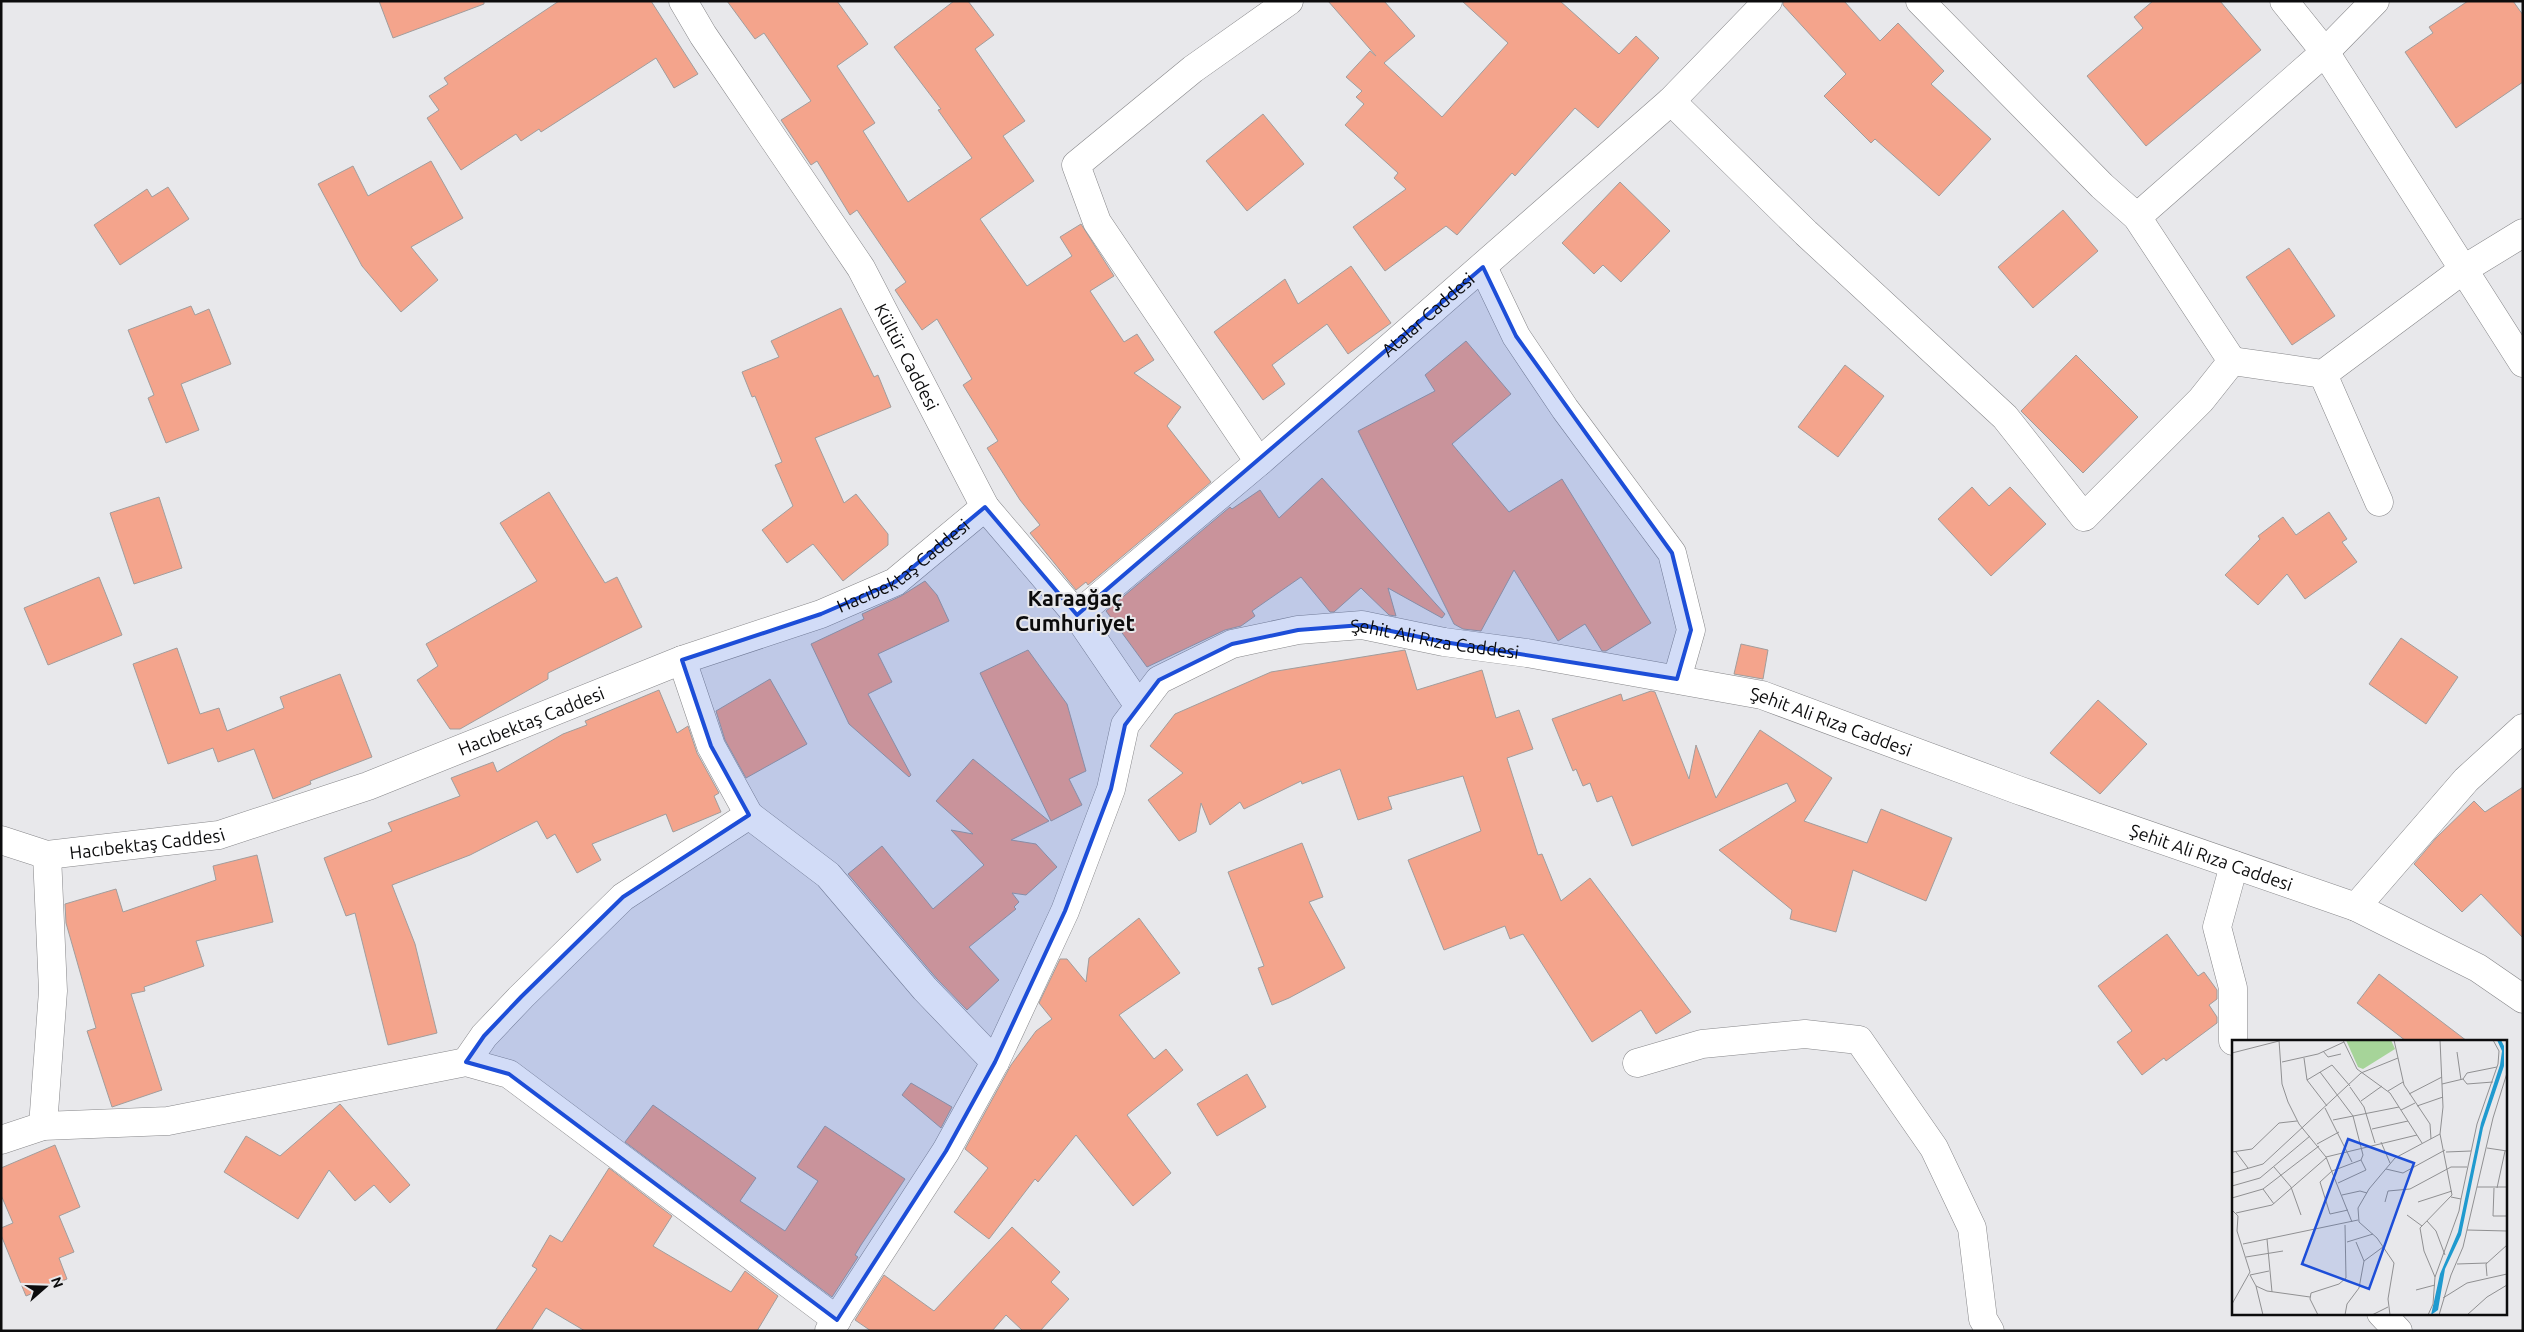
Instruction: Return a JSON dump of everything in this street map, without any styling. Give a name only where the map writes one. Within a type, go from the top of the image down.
[{"type":"street","name":"Kültür Caddesi","points":[[682,1],[703,36],[861,268],[985,507],[1077,615],[1132,715]]},
{"type":"street","points":[[1258,462],[1097,222],[1076,165],[1193,69],[1289,1]]},
{"type":"street","name":"Atalar Caddesi","points":[[1077,615],[1258,462],[1671,101],[1768,1]]},
{"type":"street","points":[[1920,1],[2102,186],[2137,217],[2232,361],[2323,374],[2464,269],[2523,233]]},
{"type":"street","points":[[2284,1],[2325,52],[2523,363]]},
{"type":"street","points":[[2137,217],[2325,52],[2375,1]]},
{"type":"street","points":[[1671,101],[1806,233],[2005,417],[2084,517],[2201,400],[2232,361]]},
{"type":"street","points":[[1483,267],[1516,336],[1565,409],[1672,553],[1691,630],[1677,679]]},
{"type":"street","points":[[2323,374],[2379,502]]},
{"type":"street","name":"Hacıbektaş Caddesi","points":[[46,855],[219,835],[368,786],[682,660],[820,614],[894,582],[985,507]]},
{"type":"street","name":"Şehit Ali Rıza Caddesi","points":[[1132,715],[1159,680],[1232,644],[1298,630],[1362,624],[1444,642],[1528,653],[1762,695],[2018,790],[2356,907],[2478,968],[2523,999]]},
{"type":"street","points":[[682,660],[711,746],[748,815],[828,875],[925,989],[994,1062]]},
{"type":"street","points":[[1,1140],[43,1126],[168,1121],[466,1062],[509,1074],[833,1325],[946,1151],[994,1062],[1065,910],[1111,789],[1132,715]]},
{"type":"street","points":[[2356,907],[2466,780],[2523,728]]},
{"type":"street","points":[[466,1062],[484,1036],[521,997],[623,897],[748,815]]},
{"type":"street","points":[[1,840],[46,855],[53,991],[43,1126]]},
{"type":"street","points":[[2233,1040],[2232,988],[2217,927],[2234,865]]},
{"type":"street","points":[[1637,1063],[1702,1044],[1721,1042],[1806,1034],[1859,1040],[1934,1148],[1972,1228],[1983,1319],[1990,1331]]},
{"type":"street","points":[[2381,1314],[2398,1331]]},
{"type":"highlighted area","points":[[1483,267],[1516,336],[1672,553],[1691,630],[1677,679],[1444,642],[1362,625],[1298,630],[1232,644],[1159,680],[1125,725],[1111,789],[1065,911],[995,1062],[946,1151],[837,1320],[509,1074],[466,1062],[484,1036],[521,997],[623,897],[749,815],[711,746],[682,660],[821,614],[895,582],[985,507],[1077,615]]},
{"type":"building","points":[[379,1],[484,1],[484,4],[393,38]]},
{"type":"building","points":[[559,1],[651,1],[698,74],[674,88],[656,58],[541,132],[539,129],[521,141],[516,134],[461,170],[427,118],[439,110],[429,96],[448,84],[444,78]]},
{"type":"building","points":[[727,1],[837,1],[868,44],[837,66],[875,123],[863,131],[908,202],[972,158],[938,110],[941,109],[894,47],[954,1],[968,1],[994,35],[975,49],[1025,121],[1003,136],[1034,181],[980,219],[1027,286],[1072,256],[1060,237],[1081,224],[1114,276],[1090,291],[1124,342],[1137,334],[1154,360],[1134,373],[1181,407],[1167,426],[1211,482],[1088,585],[1086,582],[1076,590],[1030,533],[1040,525],[1020,500],[987,448],[998,441],[963,385],[972,379],[937,319],[922,330],[895,290],[906,282],[857,210],[850,215],[817,161],[811,165],[781,120],[811,101],[764,33],[755,39]]},
{"type":"building","points":[[1328,1],[1384,1],[1415,36],[1384,63],[1442,117],[1508,43],[1462,1],[1560,1],[1619,54],[1636,36],[1659,58],[1598,128],[1575,108],[1515,176],[1512,173],[1457,235],[1446,226],[1385,271],[1353,227],[1406,189],[1394,178],[1398,173],[1345,125],[1364,104],[1356,97],[1362,91],[1346,77],[1370,51],[1376,56]]},
{"type":"building","points":[[1783,1],[1844,1],[1880,41],[1898,23],[1944,71],[1931,84],[1991,139],[1939,196],[1875,139],[1871,143],[1824,96],[1846,74],[1783,5]]},
{"type":"building","points":[[2153,1],[2220,1],[2261,50],[2146,146],[2087,76],[2143,28],[2134,17]]},
{"type":"building","points":[[2468,1],[2513,1],[2523,15],[2523,82],[2456,128],[2405,52],[2433,33],[2429,27]]},
{"type":"building","points":[[1263,114],[1304,164],[1247,211],[1206,161]]},
{"type":"building","points":[[431,161],[463,218],[411,247],[438,280],[401,312],[362,266],[318,184],[353,166],[368,196]]},
{"type":"building","points":[[1620,182],[1670,231],[1621,282],[1603,265],[1594,274],[1562,243]]},
{"type":"building","points":[[168,187],[189,219],[120,265],[94,225],[147,189],[152,197]]},
{"type":"building","points":[[2063,210],[2098,251],[2033,308],[1998,267]]},
{"type":"building","points":[[2289,248],[2335,316],[2292,345],[2246,277]]},
{"type":"building","points":[[1351,266],[1391,323],[1348,354],[1327,324],[1272,365],[1285,384],[1263,400],[1214,332],[1285,279],[1298,304]]},
{"type":"building","points":[[191,306],[195,315],[209,309],[231,364],[181,384],[199,430],[166,443],[148,398],[154,395],[128,330]]},
{"type":"building","points":[[841,308],[874,377],[878,375],[891,407],[815,438],[844,503],[856,494],[888,534],[888,545],[843,581],[813,544],[787,563],[762,530],[793,506],[775,465],[782,462],[755,396],[752,397],[742,372],[779,357],[771,341]]},
{"type":"building","points":[[1466,341],[1511,394],[1452,444],[1509,512],[1562,479],[1651,623],[1606,651],[1602,651],[1585,624],[1558,641],[1514,570],[1481,631],[1463,629],[1454,624],[1358,431],[1435,391],[1425,375]]},
{"type":"building","points":[[2076,355],[2138,417],[2083,473],[2021,411]]},
{"type":"building","points":[[1845,365],[1884,396],[1838,457],[1798,427]]},
{"type":"building","points":[[1322,478],[1445,614],[1442,618],[1388,588],[1396,616],[1389,615],[1361,588],[1334,612],[1330,612],[1301,577],[1252,611],[1255,616],[1241,626],[1225,630],[1147,667],[1106,611],[1230,507],[1232,509],[1260,490],[1279,518]]},
{"type":"building","points":[[1972,487],[1989,506],[2010,487],[2046,524],[1991,576],[1938,519]]},
{"type":"building","points":[[549,492],[605,583],[617,577],[642,627],[548,673],[548,679],[460,729],[450,729],[417,680],[438,666],[426,644],[537,581],[500,523]]},
{"type":"building","points":[[159,497],[182,568],[134,584],[110,513]]},
{"type":"building","points":[[2329,512],[2347,539],[2342,542],[2357,562],[2305,599],[2287,574],[2258,605],[2225,575],[2260,539],[2258,536],[2283,517],[2296,535]]},
{"type":"building","points":[[99,577],[122,635],[48,665],[24,608]]},
{"type":"building","points":[[925,581],[937,595],[949,621],[878,654],[892,682],[868,694],[911,775],[909,777],[849,724],[811,644],[864,619],[862,614],[901,596]]},
{"type":"building","points":[[2401,638],[2458,677],[2426,724],[2369,684]]},
{"type":"building","points":[[1741,644],[1768,650],[1763,679],[1734,674]]},
{"type":"building","points":[[177,648],[200,714],[219,708],[227,731],[284,708],[280,697],[340,674],[372,757],[310,781],[311,784],[273,799],[254,749],[218,762],[213,748],[168,764],[133,664]]},
{"type":"building","points":[[1028,650],[1067,704],[1086,771],[1069,779],[1082,805],[1051,821],[980,673]]},
{"type":"building","points":[[1405,650],[1417,690],[1482,670],[1496,718],[1519,710],[1533,749],[1507,758],[1538,855],[1542,854],[1561,901],[1590,878],[1691,1012],[1656,1034],[1641,1010],[1592,1042],[1523,934],[1510,939],[1505,926],[1444,950],[1408,860],[1481,831],[1463,776],[1388,797],[1392,809],[1358,820],[1340,769],[1302,784],[1301,781],[1244,809],[1240,802],[1210,825],[1201,803],[1196,832],[1179,841],[1148,800],[1183,773],[1150,746],[1175,714],[1271,672]]},
{"type":"building","points":[[770,679],[807,744],[746,778],[725,740],[716,711]]},
{"type":"building","points":[[659,690],[677,733],[688,726],[697,753],[719,793],[714,796],[721,812],[673,832],[666,814],[592,844],[601,860],[577,873],[555,834],[547,839],[537,821],[470,855],[392,885],[415,944],[437,1033],[388,1045],[355,913],[346,916],[324,858],[392,831],[388,823],[460,796],[451,778],[493,762],[497,772],[563,734],[587,725],[585,721]]},
{"type":"building","points":[[1651,691],[1655,692],[1689,779],[1696,745],[1716,798],[1760,730],[1832,778],[1804,821],[1867,843],[1881,809],[1952,838],[1926,901],[1853,870],[1836,932],[1790,919],[1792,910],[1719,850],[1796,801],[1787,783],[1632,846],[1612,796],[1597,802],[1590,783],[1583,786],[1576,769],[1573,771],[1552,719],[1621,694],[1623,701]]},
{"type":"building","points":[[2098,700],[2147,744],[2100,794],[2050,753]]},
{"type":"building","points":[[973,759],[1049,821],[1011,840],[1036,844],[1057,867],[1026,895],[1012,893],[1019,902],[1014,907],[1016,909],[969,947],[999,980],[967,1010],[937,979],[848,874],[882,846],[933,909],[984,865],[951,830],[973,834],[936,801]]},
{"type":"building","points":[[2523,787],[2523,938],[2481,894],[2462,912],[2414,864],[2436,838],[2474,801],[2485,812]]},
{"type":"building","points":[[1302,843],[1323,897],[1309,902],[1345,968],[1272,1005],[1258,968],[1264,966],[1228,872]]},
{"type":"building","points":[[257,855],[273,922],[196,941],[204,966],[144,987],[145,991],[131,994],[162,1090],[112,1107],[87,1031],[96,1028],[66,923],[65,904],[116,889],[123,912],[216,880],[213,866]]},
{"type":"building","points":[[1139,918],[1180,973],[1119,1015],[1154,1059],[1166,1049],[1183,1070],[1127,1115],[1171,1173],[1133,1206],[1076,1135],[1038,1182],[1035,1179],[989,1239],[954,1212],[988,1168],[965,1149],[1011,1065],[1036,1031],[1052,1019],[1039,1003],[1060,959],[1067,959],[1086,982],[1089,958]]},
{"type":"building","points":[[2167,934],[2198,976],[2204,972],[2217,990],[2217,999],[2209,1005],[2217,1017],[2217,1023],[2166,1061],[2164,1058],[2142,1075],[2117,1042],[2132,1031],[2098,986]]},
{"type":"building","points":[[2379,974],[2466,1040],[2405,1040],[2357,1003]]},
{"type":"building","points":[[1247,1074],[1266,1107],[1217,1136],[1197,1104]]},
{"type":"building","points":[[911,1083],[952,1107],[941,1128],[902,1095]]},
{"type":"building","points":[[340,1104],[410,1185],[390,1203],[374,1185],[355,1201],[329,1170],[298,1219],[224,1172],[246,1136],[280,1156]]},
{"type":"building","points":[[653,1105],[756,1178],[740,1201],[785,1231],[818,1181],[797,1167],[825,1126],[905,1179],[861,1245],[855,1255],[858,1257],[832,1297],[625,1142]]},
{"type":"building","points":[[55,1145],[80,1207],[59,1216],[74,1252],[59,1258],[67,1279],[26,1296],[1,1235],[1,1228],[13,1223],[1,1195],[1,1168]]},
{"type":"building","points":[[609,1168],[672,1216],[653,1246],[731,1292],[745,1271],[778,1296],[757,1331],[585,1331],[546,1308],[531,1331],[495,1331],[537,1269],[532,1266],[550,1235],[562,1242]]},
{"type":"building","points":[[1012,1227],[1060,1272],[1051,1282],[1069,1299],[1040,1331],[1023,1331],[1006,1315],[992,1331],[871,1331],[855,1320],[884,1275],[934,1311]]},
{"type":"district","name":"Karaağaç Cumhuriyet","points":[[1075,610]]}]
